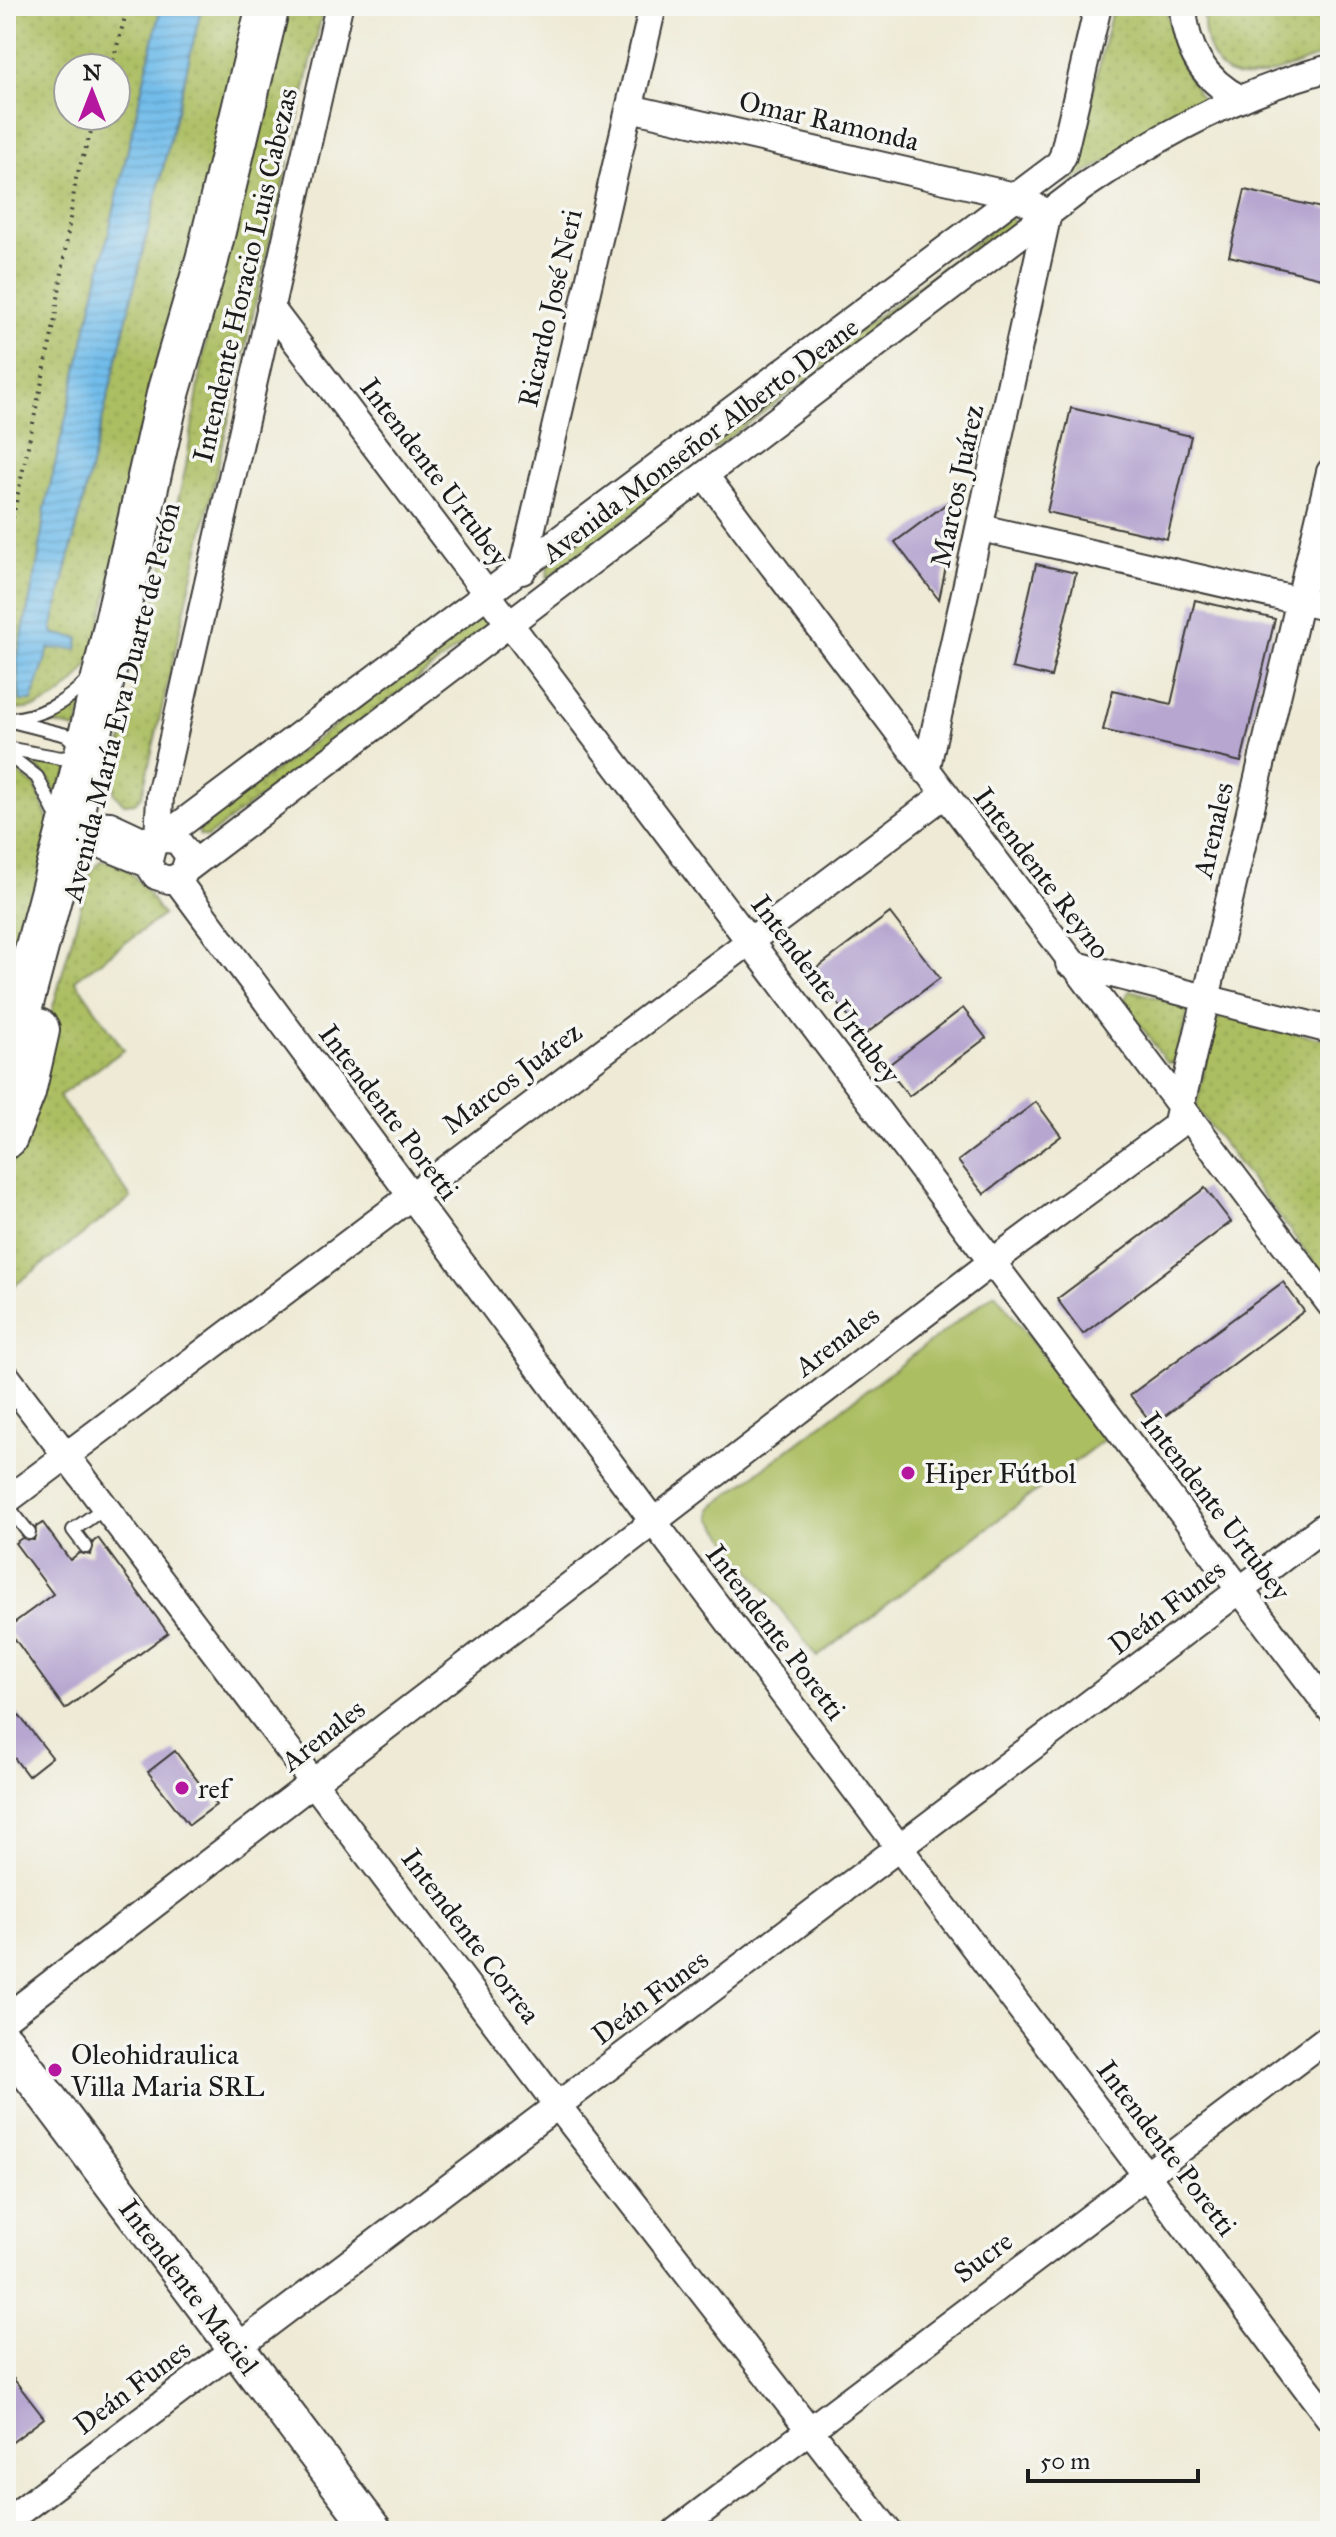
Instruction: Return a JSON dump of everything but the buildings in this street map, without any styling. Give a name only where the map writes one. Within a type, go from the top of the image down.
[{"type":"highway","name":"Avenida María Eva Duarte de Perón","points":[[98,756],[110,649],[169,390],[207,260],[268,6]]},
{"type":"highway","name":"Avenida María Eva Duarte de Perón","points":[[6,1063],[98,756],[178,472],[207,260]]},
{"type":"highway","name":"Avenida María Eva Duarte de Perón","points":[[6,1137],[27,1083],[76,828]]},
{"type":"main road","name":"Intendente Maciel","points":[[6,2042],[374,2531]]},
{"type":"street","name":"Intendente Horacio Luis Cabezas","points":[[156,847],[160,795],[339,6]]},
{"type":"street","name":"Ricardo José Neri","points":[[510,625],[653,6]]},
{"type":"street","name":"Avenida Monseñor Alberto Deane","points":[[156,847],[1058,165],[1063,156],[1098,6]]},
{"type":"street","points":[[1183,6],[1187,37],[1202,69],[1226,92],[1232,103]]},
{"type":"street","name":"Avenida Monseñor Alberto Deane","points":[[182,874],[1048,213],[1117,164],[1232,103],[1330,68]]},
{"type":"street","name":"Omar Ramonda","points":[[630,108],[1015,196],[1048,213]]},
{"type":"street","name":"Marcos Juárez","points":[[926,771],[1048,213]]},
{"type":"street","name":"Intendente Urtubey","points":[[270,307],[1330,1709]]},
{"type":"street","name":"Arenales","points":[[6,2018],[992,1262],[1176,1126],[1330,472]]},
{"type":"street","name":"Intendente Reyno","points":[[706,477],[1069,963],[1330,1304]]},
{"type":"street","points":[[981,528],[1330,608]]},
{"type":"street","name":"Marcos Juárez","points":[[6,1503],[410,1194],[944,795]]},
{"type":"street","points":[[76,828],[110,825],[156,847],[156,876],[182,874]]},
{"type":"street","name":"Intendente Poretti","points":[[156,847],[183,844],[189,856],[182,874],[410,1194],[1330,2419]]},
{"type":"street","points":[[1069,963],[1330,1030]]},
{"type":"street","name":"Intendente Correa","points":[[6,1376],[558,2106],[888,2531]]},
{"type":"street","name":"Deán Funes","points":[[6,2522],[1330,1522]]},
{"type":"street","name":"Sucre","points":[[676,2531],[1330,2036]]},
{"type":"lane","points":[[6,720],[37,715],[67,700],[89,679],[110,649]]},
{"type":"lane","points":[[6,720],[66,735],[98,756]]},
{"type":"lane","points":[[6,750],[61,758],[98,756]]},
{"type":"lane","points":[[6,750],[37,777],[76,828]]},
{"type":"lane","points":[[6,1503],[29,1533]]},
{"type":"lane","points":[[86,1547],[73,1530],[107,1506]]},
{"type":"path","points":[[115,52],[128,6]]},
{"type":"path","points":[[6,549],[54,325],[76,179],[91,132]]},
{"type":"green space","points":[[6,6],[255,6],[91,661],[74,682],[55,698],[20,710],[6,709]]},
{"type":"green space","points":[[279,6],[324,6],[142,795],[135,803],[124,804],[114,793],[114,776],[186,466],[215,284]]},
{"type":"green space","points":[[1113,6],[1165,6],[1181,65],[1204,102],[1072,182],[1056,182],[1075,168]]},
{"type":"green space","points":[[1205,6],[1330,6],[1330,53],[1282,70],[1239,77],[1218,65],[1212,55],[1205,31]]},
{"type":"green space","points":[[1009,217],[1016,224],[714,449],[712,441]]},
{"type":"green space","points":[[671,472],[678,474],[679,479],[547,578],[548,565]]},
{"type":"green space","points":[[483,614],[489,614],[491,623],[207,837],[199,835],[200,827]]},
{"type":"green space","points":[[86,692],[77,729],[40,721],[60,714]]},
{"type":"green space","points":[[25,756],[70,767],[58,799],[50,780]]},
{"type":"green space","points":[[6,763],[36,787],[50,826],[6,1032]]},
{"type":"green space","points":[[100,861],[111,862],[129,872],[163,915],[75,980],[124,1050],[59,1096],[131,1198],[6,1292],[6,1177],[90,873]]},
{"type":"green space","points":[[1130,990],[1189,1007],[1176,1064],[1166,1062],[1124,1001]]},
{"type":"green space","points":[[1222,1016],[1330,1041],[1330,1283],[1196,1108],[1214,1024]]},
{"type":"green space","name":"Hiper Fútbol","points":[[995,1293],[1106,1438],[817,1657],[711,1518],[711,1508]]},
{"type":"water","points":[[161,6],[202,6],[52,629],[55,634],[79,638],[77,649],[49,648],[32,701],[20,701],[17,659],[38,561],[45,508]]},
{"type":"waterway","points":[[6,785],[9,774]]},
{"type":"place","name":"Hiper Fútbol","points":[[908,1473]]},
{"type":"place","name":"ref","points":[[182,1788]]},
{"type":"place","name":"Oleohidraulica Villa Maria SRL","points":[[55,2070]]}]
